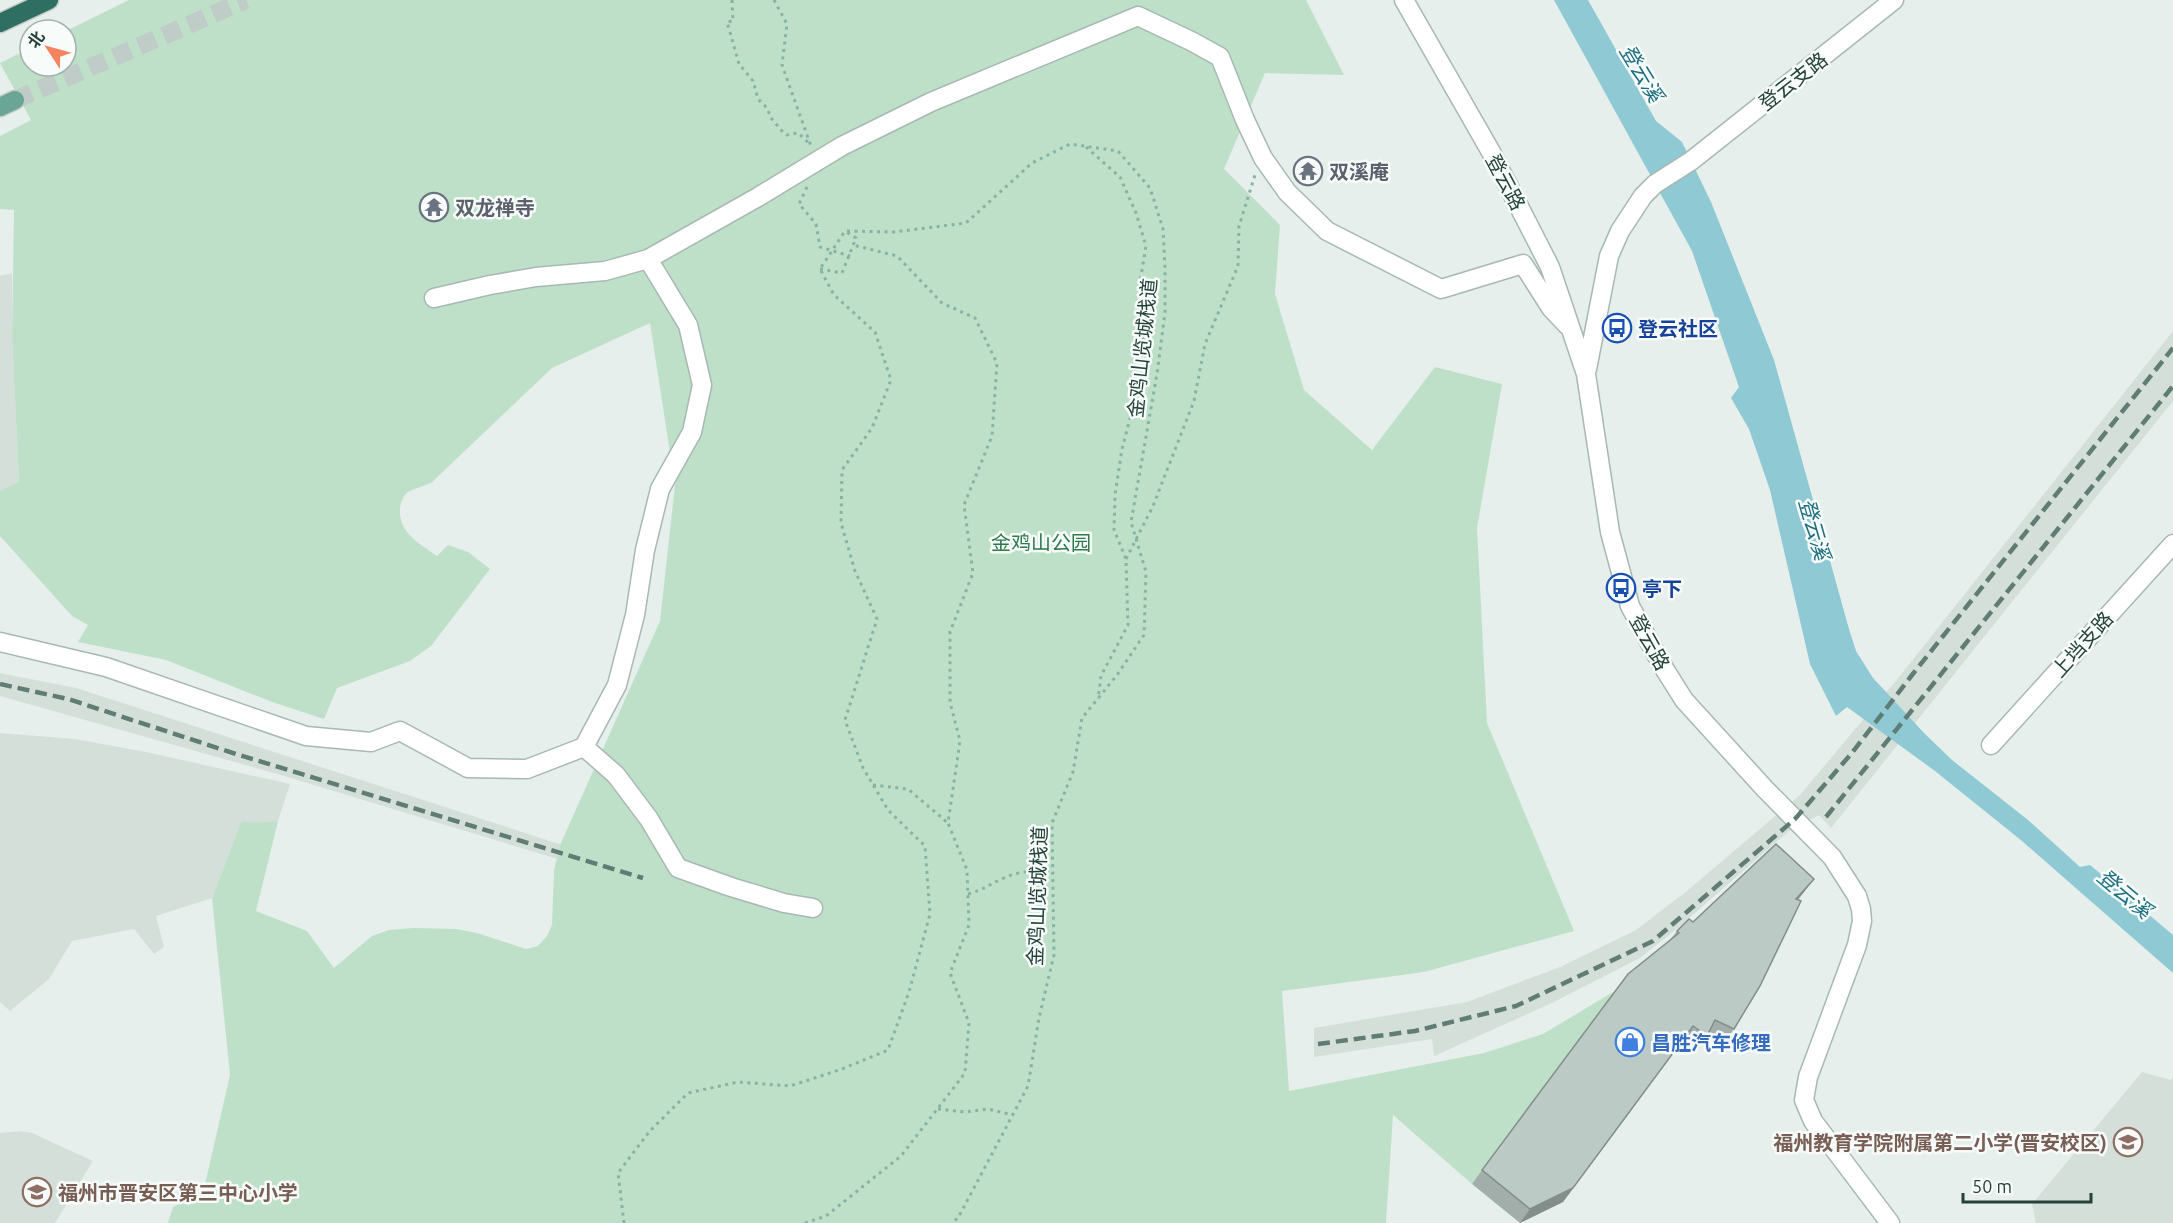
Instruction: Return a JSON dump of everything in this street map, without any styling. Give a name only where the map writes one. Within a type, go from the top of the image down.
[{"type":"highway","points":[[0,23],[49,0]]},
{"type":"street","name":"登云路","points":[[1404,0],[1491,152],[1550,267],[1586,374],[1610,532],[1630,606],[1684,700],[1760,784],[1832,857],[1857,896],[1862,909],[1857,945],[1808,1077],[1804,1100],[1813,1121],[1890,1223]]},
{"type":"street","name":"登云支路","points":[[1586,374],[1609,256],[1627,218],[1643,196],[1655,184],[1691,161],[1894,0]]},
{"type":"street","points":[[434,298],[536,277],[605,271],[648,259],[842,146],[932,102],[1138,16],[1191,40],[1220,57],[1263,158],[1287,192],[1327,231],[1441,289],[1523,264],[1551,308],[1573,332]]},
{"type":"street","points":[[0,642],[106,668],[306,736],[371,742],[400,731],[468,768],[527,769],[584,747],[617,685],[635,615],[645,550],[660,489],[692,432],[702,385],[688,325],[648,259]]},
{"type":"street","name":"上垱支路","points":[[1991,745],[2173,544]]},
{"type":"street","points":[[584,747],[616,775],[649,819],[678,868],[784,903],[813,908]]},
{"type":"path","points":[[732,0],[733,21],[727,22],[739,64],[753,81],[755,95],[783,132],[787,135],[798,133],[811,145]]},
{"type":"path","points":[[774,0],[787,24],[782,66],[813,150],[806,167],[812,178],[799,204],[816,224],[820,247],[850,256]]},
{"type":"path","name":"金鸡山览城栈道","points":[[844,231],[894,232],[966,223],[1032,163],[1070,144],[1118,151],[1150,188],[1163,229],[1165,313],[1157,374],[1131,522],[1146,572],[1144,635],[1117,675],[1082,718],[1073,772],[1052,823],[1054,955],[1039,1018],[1028,1086],[958,1218],[952,1223]]},
{"type":"path","points":[[1086,147],[1120,177],[1136,213],[1146,246],[1140,282],[1144,365],[1122,449],[1115,495],[1114,530],[1125,559],[1128,625],[1101,676],[1098,699]]},
{"type":"path","points":[[1125,559],[1153,506],[1194,402],[1205,344],[1238,266],[1239,226],[1251,182],[1263,158]]},
{"type":"path","points":[[844,231],[856,238],[842,273],[820,269],[844,231]]},
{"type":"path","points":[[853,245],[897,256],[942,303],[975,318],[997,363],[992,436],[964,505],[973,573],[950,632],[950,702],[960,741],[948,823]]},
{"type":"path","points":[[624,1223],[618,1173],[648,1132],[688,1093],[738,1082],[790,1086],[842,1069],[888,1050],[909,992],[930,914],[925,846],[888,810],[863,768],[845,720],[877,619],[855,571],[841,523],[842,471],[872,428],[891,380],[875,332],[834,295],[820,269]]},
{"type":"path","points":[[805,1223],[826,1216],[901,1156],[965,1074],[969,1023],[950,973],[969,925],[967,870],[948,823],[908,789],[873,784]]},
{"type":"path","points":[[968,894],[985,890],[1005,877],[1024,872],[1052,870]]},
{"type":"path","points":[[938,1109],[965,1112],[988,1109],[1014,1114]]},
{"type":"shaded area","points":[[12,273],[12,337],[19,483],[0,491],[0,276]]},
{"type":"shaded area","points":[[2173,331],[2173,401],[1831,828],[1819,815],[1789,831],[1640,958],[1552,1003],[1434,1056],[1432,1039],[1314,1057],[1314,1028],[1467,1002],[1560,967],[1636,930],[1688,890],[1800,795],[1903,672]]},
{"type":"shaded area","points":[[0,673],[76,688],[643,871],[643,885],[281,775],[0,696]]},
{"type":"shaded area","points":[[0,733],[75,739],[146,752],[290,784],[278,821],[241,822],[212,898],[156,916],[164,947],[154,954],[134,929],[72,941],[49,979],[10,1011],[0,1002]]},
{"type":"shaded area","name":"福州教育学院附属第二小学(晋安校区)","points":[[2142,1072],[2171,1080],[2173,1077],[2173,1223],[2036,1223],[2032,1204]]},
{"type":"shaded area","name":"福州市晋安区第三中心小学","points":[[20,1131],[32,1133],[93,1161],[55,1223],[0,1223],[0,1133]]},
{"type":"green space","name":"金鸡山公园","points":[[129,0],[1306,0],[1344,75],[1265,73],[1224,169],[1280,225],[1275,294],[1304,390],[1372,450],[1435,367],[1502,384],[1477,528],[1487,723],[1574,931],[1424,972],[1282,991],[1289,1091],[1484,1053],[1543,1034],[1618,989],[1472,1184],[1393,1115],[1386,1223],[168,1223],[173,1207],[203,1193],[230,1075],[212,898],[241,822],[278,821],[256,911],[307,931],[334,968],[372,936],[389,930],[456,929],[477,933],[526,949],[538,946],[547,936],[552,925],[554,870],[561,843],[660,621],[675,485],[650,323],[552,368],[431,483],[405,495],[402,499],[400,517],[411,537],[437,556],[448,545],[468,552],[490,569],[431,646],[410,661],[337,688],[324,719],[272,702],[166,660],[78,642],[88,625],[72,616],[0,536],[0,491],[19,482],[12,337],[14,210],[0,209],[0,136],[31,120],[0,63],[18,54],[18,78],[78,78],[78,25]]},
{"type":"water","name":"登云溪","points":[[1554,0],[1588,0],[1656,121],[1682,142],[1711,202],[1774,360],[1849,629],[1856,651],[1873,678],[1952,760],[2028,820],[2080,867],[2090,865],[2173,935],[2173,973],[2022,841],[1935,771],[1847,707],[1836,716],[1810,664],[1770,490],[1749,429],[1731,398],[1739,387],[1692,251]]},
{"type":"building","name":"昌胜汽车修理","points":[[1776,844],[1814,879],[1796,899],[1801,901],[1760,986],[1734,1029],[1715,1020],[1707,1036],[1693,1026],[1573,1188],[1530,1209],[1482,1170],[1628,974],[1679,933],[1677,931],[1689,919],[1693,922]]},
{"type":"tunnel","points":[[15,100],[246,0]]},
{"type":"railway","points":[[1318,1044],[1415,1031],[1516,1006],[1653,941],[1795,819],[1851,754],[2173,348]]},
{"type":"railway","points":[[1826,817],[2173,386]]},
{"type":"railway","points":[[0,684],[68,699],[236,754],[643,878]]},
{"type":"place","name":"双溪庵","points":[[1308,171]]},
{"type":"place","name":"双龙禅寺","points":[[434,207]]},
{"type":"place","name":"登云社区","points":[[1617,328]]},
{"type":"place","name":"亭下","points":[[1621,588]]},
{"type":"place","name":"昌胜汽车修理","points":[[1630,1042]]},
{"type":"place","name":"福州教育学院附属第二小学(晋安校区)","points":[[2128,1142]]},
{"type":"place","name":"福州市晋安区第三中心小学","points":[[37,1192]]}]
